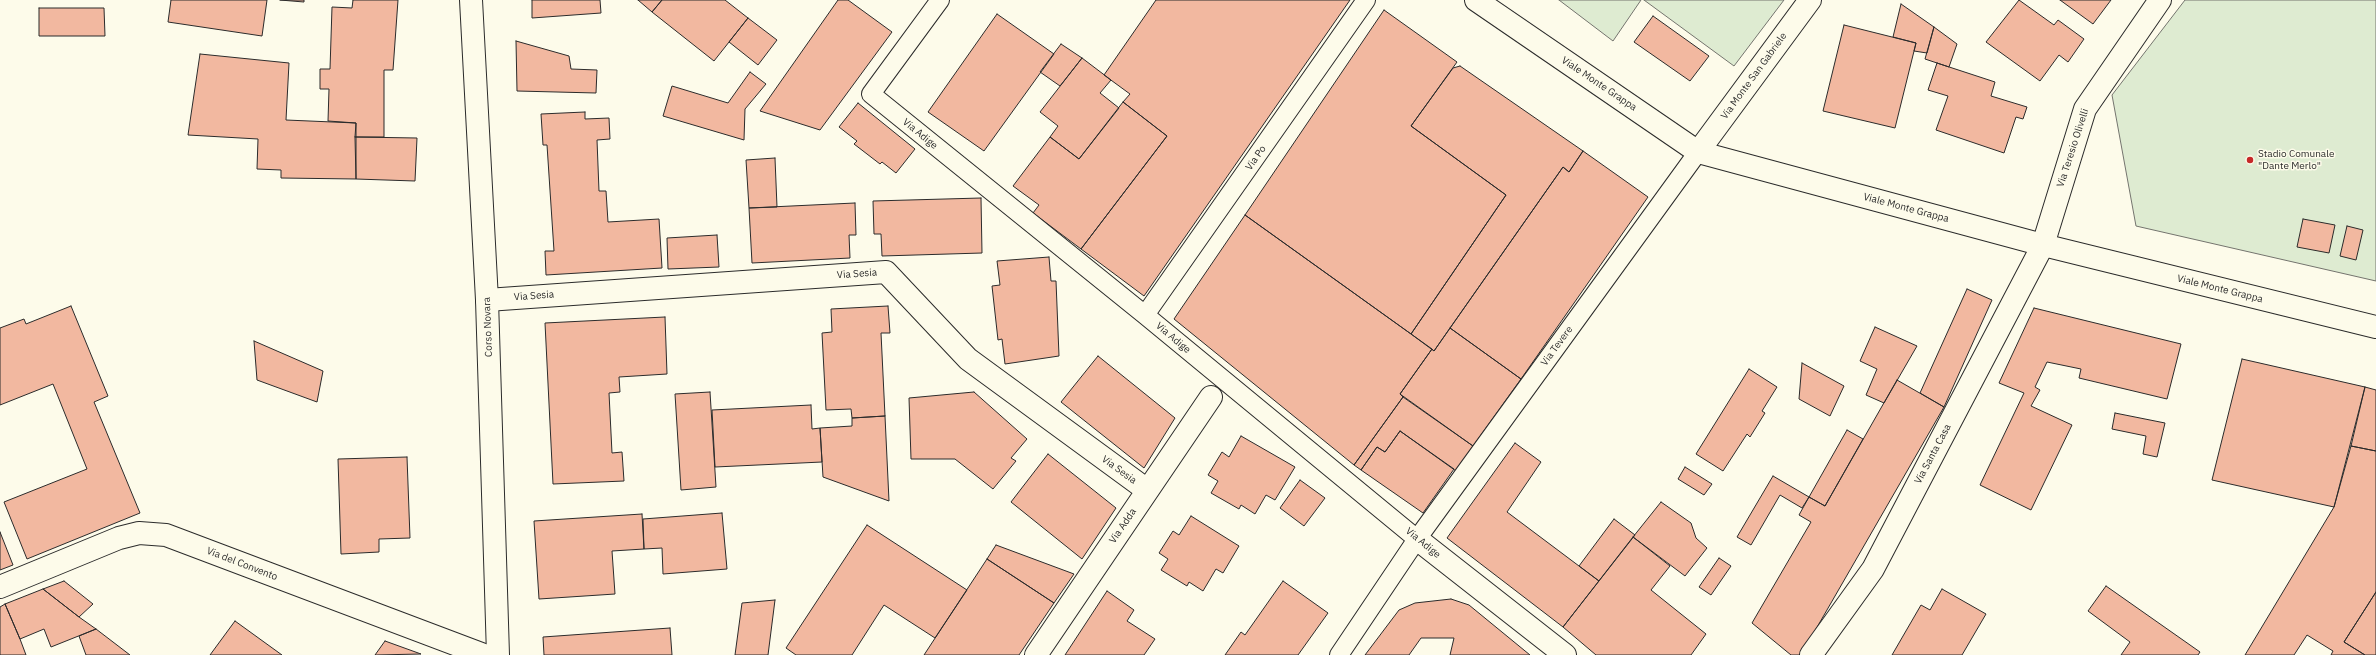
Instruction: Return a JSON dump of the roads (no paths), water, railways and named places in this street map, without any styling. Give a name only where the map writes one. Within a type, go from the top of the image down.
[{"type":"street","name":"Corso Novara","points":[[471,0],[487,300],[498,655]]},
{"type":"street","name":"Viale Monte Grappa","points":[[1476,0],[1698,152],[2043,245],[2376,327]]},
{"type":"street","name":"Via Monte San Gabriele","points":[[1698,152],[1810,0]]},
{"type":"street","name":"Via Teresio Olivelli","points":[[2043,245],[2085,108],[2160,0]]},
{"type":"street","name":"Via Santa Casa","points":[[1811,655],[1873,569],[2043,245]]},
{"type":"street","name":"Via Sesia","points":[[487,300],[886,272],[968,359],[1147,490]]},
{"type":"street","name":"Via Adda","points":[[1036,655],[1211,397]]},
{"type":"street","name":"Via del Convento","points":[[0,587],[119,538],[139,533],[166,535],[484,655]]},
{"type":"street","name":"Via Adige","points":[[1417,539],[1565,655]]},
{"type":"lane","name":"Via Adige","points":[[940,0],[871,94],[1145,315],[1417,539]]},
{"type":"lane","name":"Via Po","points":[[1145,315],[1366,0]]},
{"type":"lane","name":"Via Tevere","points":[[1339,655],[1417,539],[1698,152]]},
{"type":"place","name":"Stadio Comunale \"Dante Merlo\"","points":[[2250,160]]}]
